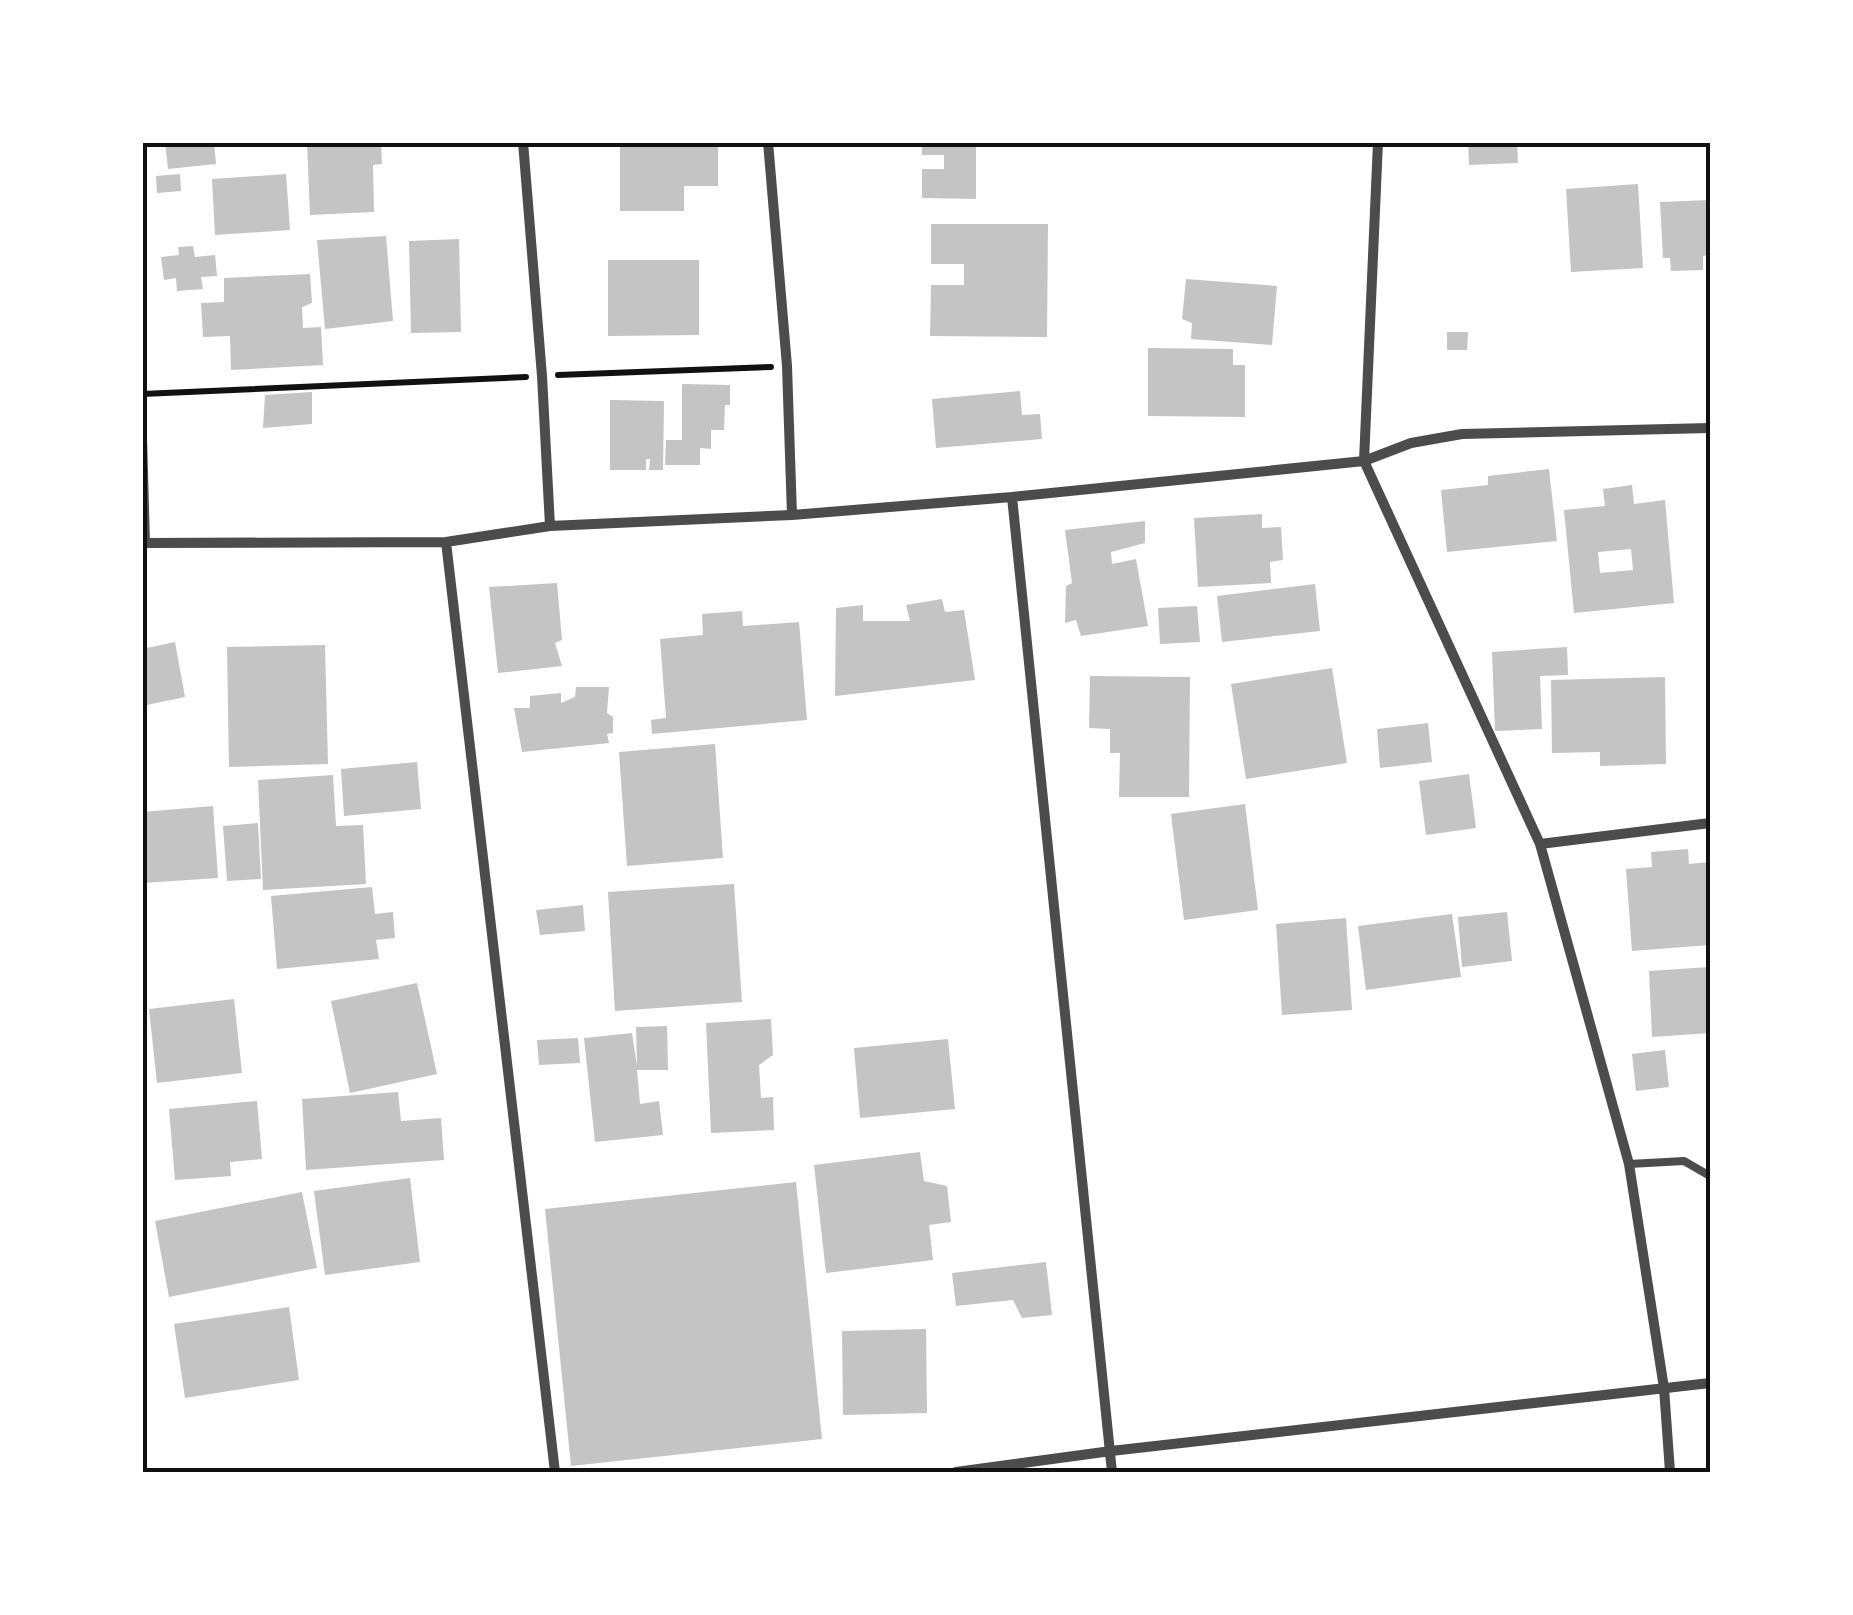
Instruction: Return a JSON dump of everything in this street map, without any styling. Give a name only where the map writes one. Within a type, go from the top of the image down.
[{"type":"street","points":[[523,142],[550,526]]},
{"type":"street","points":[[768,142],[787,366],[792,514]]},
{"type":"street","points":[[1378,142],[1364,461],[1540,844],[1629,1164],[1664,1388],[1670,1472]]},
{"type":"street","points":[[142,438],[144,543],[446,542],[550,526],[792,514],[1012,497],[1364,461],[1411,443],[1462,434],[1710,428]]},
{"type":"street","points":[[1012,497],[1112,1472]]},
{"type":"street","points":[[446,542],[555,1472]]},
{"type":"street","points":[[1540,844],[1710,823]]},
{"type":"street","points":[[956,1472],[1710,1383]]},
{"type":"lane","points":[[1629,1164],[1684,1161],[1710,1176]]},
{"type":"path","points":[[142,394],[787,366]]},
{"type":"building","points":[[165,142],[214,142],[216,164],[168,169]]},
{"type":"building","points":[[307,142],[381,142],[382,164],[373,165],[374,212],[310,215]]},
{"type":"building","points":[[620,142],[718,142],[718,186],[684,186],[684,211],[620,211]]},
{"type":"building","points":[[922,142],[976,142],[976,199],[922,198],[922,169],[944,169],[944,155],[922,155]]},
{"type":"building","points":[[1468,142],[1517,142],[1518,163],[1469,165]]},
{"type":"building","points":[[180,174],[181,191],[157,193],[156,176]]},
{"type":"building","points":[[286,174],[290,230],[215,235],[212,179]]},
{"type":"building","points":[[1638,184],[1643,268],[1571,272],[1566,189]]},
{"type":"building","points":[[1710,200],[1710,255],[1703,256],[1703,270],[1671,271],[1670,258],[1663,258],[1660,202]]},
{"type":"building","points":[[931,224],[1048,224],[1047,337],[930,336],[931,285],[964,285],[964,264],[931,264]]},
{"type":"building","points":[[386,236],[393,321],[325,329],[317,240]]},
{"type":"building","points":[[459,239],[461,332],[411,333],[409,241]]},
{"type":"building","points":[[193,246],[195,257],[215,255],[217,276],[201,277],[203,289],[177,291],[176,278],[164,280],[161,257],[179,255],[178,247]]},
{"type":"building","points":[[608,260],[699,260],[699,335],[608,336]]},
{"type":"building","points":[[310,274],[312,303],[302,307],[303,328],[321,327],[323,365],[231,370],[230,336],[203,337],[201,303],[224,302],[224,278]]},
{"type":"building","points":[[1186,279],[1277,286],[1272,345],[1191,339],[1192,323],[1182,319]]},
{"type":"building","points":[[1447,332],[1468,332],[1467,350],[1447,350]]},
{"type":"building","points":[[1148,348],[1233,349],[1233,365],[1245,365],[1245,417],[1148,416]]},
{"type":"building","points":[[682,384],[730,385],[724,430],[711,430],[711,449],[700,448],[700,465],[665,465],[666,440],[682,440]]},
{"type":"building","points":[[1020,391],[1022,415],[1040,414],[1042,439],[936,448],[932,399]]},
{"type":"building","points":[[312,392],[312,424],[263,428],[265,395]]},
{"type":"building","points":[[610,400],[664,401],[663,470],[649,470],[650,459],[646,459],[646,470],[610,470]]},
{"type":"building","points":[[1549,469],[1557,541],[1447,552],[1441,490],[1488,485],[1488,476]]},
{"type":"building","points":[[1632,485],[1634,504],[1665,500],[1674,603],[1574,613],[1564,510],[1605,506],[1603,489]],"holes":[[[1631,549],[1633,570],[1600,573],[1598,552]]]},
{"type":"building","points":[[1262,514],[1262,528],[1281,527],[1283,560],[1270,562],[1271,583],[1198,587],[1194,518]]},
{"type":"building","points":[[1145,521],[1145,543],[1111,552],[1112,564],[1136,559],[1148,626],[1081,636],[1076,620],[1065,623],[1066,586],[1072,583],[1065,530]]},
{"type":"building","points":[[557,583],[562,640],[555,643],[562,666],[498,673],[489,587]]},
{"type":"building","points":[[1315,584],[1320,631],[1222,642],[1217,596]]},
{"type":"building","points":[[942,599],[945,612],[964,610],[975,680],[835,696],[836,608],[863,605],[863,621],[910,621],[906,605]]},
{"type":"building","points":[[1197,606],[1200,642],[1160,644],[1158,608]]},
{"type":"building","points":[[742,611],[743,626],[799,622],[807,720],[652,734],[651,720],[666,718],[660,639],[703,635],[702,614]]},
{"type":"building","points":[[175,642],[185,697],[142,706],[142,649]]},
{"type":"building","points":[[325,645],[328,764],[229,767],[227,647]]},
{"type":"building","points":[[1567,647],[1568,675],[1540,676],[1542,729],[1495,731],[1492,652]]},
{"type":"building","points":[[1332,668],[1347,763],[1246,779],[1231,684]]},
{"type":"building","points":[[1090,676],[1190,677],[1189,797],[1119,797],[1120,753],[1110,753],[1110,729],[1089,728]]},
{"type":"building","points":[[1665,677],[1666,764],[1600,766],[1600,752],[1552,753],[1551,680]]},
{"type":"building","points":[[576,687],[609,687],[607,713],[613,717],[613,733],[607,734],[609,743],[522,752],[514,708],[530,708],[530,696],[561,693],[561,703],[575,697]]},
{"type":"building","points":[[1428,723],[1432,762],[1380,768],[1377,729]]},
{"type":"building","points":[[715,744],[723,858],[627,866],[619,752]]},
{"type":"building","points":[[417,762],[421,809],[344,816],[341,769]]},
{"type":"building","points":[[1469,774],[1476,828],[1426,835],[1419,781]]},
{"type":"building","points":[[333,775],[336,826],[363,825],[366,884],[263,890],[258,780]]},
{"type":"building","points":[[1245,804],[1258,910],[1184,920],[1171,814]]},
{"type":"building","points":[[213,806],[218,878],[142,883],[142,812]]},
{"type":"building","points":[[258,823],[261,879],[227,881],[223,826]]},
{"type":"building","points":[[1688,849],[1689,864],[1710,862],[1710,945],[1632,951],[1626,869],[1652,867],[1651,852]]},
{"type":"building","points":[[734,884],[742,1002],[615,1011],[608,892]]},
{"type":"building","points":[[372,887],[375,914],[393,912],[395,938],[376,940],[379,959],[277,969],[271,896]]},
{"type":"building","points":[[583,905],[585,931],[540,935],[536,910]]},
{"type":"building","points":[[1507,912],[1512,961],[1462,967],[1458,917]]},
{"type":"building","points":[[1452,914],[1461,977],[1366,990],[1358,926]]},
{"type":"building","points":[[1346,918],[1352,1010],[1282,1015],[1276,924]]},
{"type":"building","points":[[1710,967],[1710,1033],[1652,1037],[1649,971]]},
{"type":"building","points":[[417,983],[437,1074],[350,1093],[331,1001]]},
{"type":"building","points":[[234,999],[242,1073],[157,1083],[149,1009]]},
{"type":"building","points":[[771,1019],[773,1055],[759,1065],[761,1098],[773,1097],[774,1130],[711,1133],[706,1023]]},
{"type":"building","points":[[667,1026],[668,1070],[637,1070],[640,1104],[659,1101],[663,1135],[595,1142],[584,1038],[632,1033],[637,1066],[636,1027]]},
{"type":"building","points":[[578,1038],[580,1063],[539,1065],[537,1040]]},
{"type":"building","points":[[948,1039],[955,1109],[860,1118],[854,1048]]},
{"type":"building","points":[[1665,1050],[1669,1087],[1636,1091],[1632,1054]]},
{"type":"building","points":[[398,1092],[401,1121],[441,1118],[444,1160],[306,1170],[302,1099]]},
{"type":"building","points":[[257,1101],[262,1159],[230,1162],[231,1176],[175,1180],[169,1109]]},
{"type":"building","points":[[920,1152],[924,1181],[947,1186],[951,1222],[929,1225],[933,1260],[826,1273],[814,1165]]},
{"type":"building","points":[[410,1178],[420,1262],[325,1275],[314,1191]]},
{"type":"building","points":[[796,1182],[822,1439],[571,1466],[545,1209]]},
{"type":"building","points":[[302,1192],[317,1268],[169,1297],[155,1221]]},
{"type":"building","points":[[1046,1262],[1052,1315],[1022,1318],[1013,1300],[956,1306],[952,1273]]},
{"type":"building","points":[[289,1307],[299,1380],[185,1398],[174,1324]]},
{"type":"building","points":[[926,1329],[927,1413],[843,1415],[842,1331]]}]
